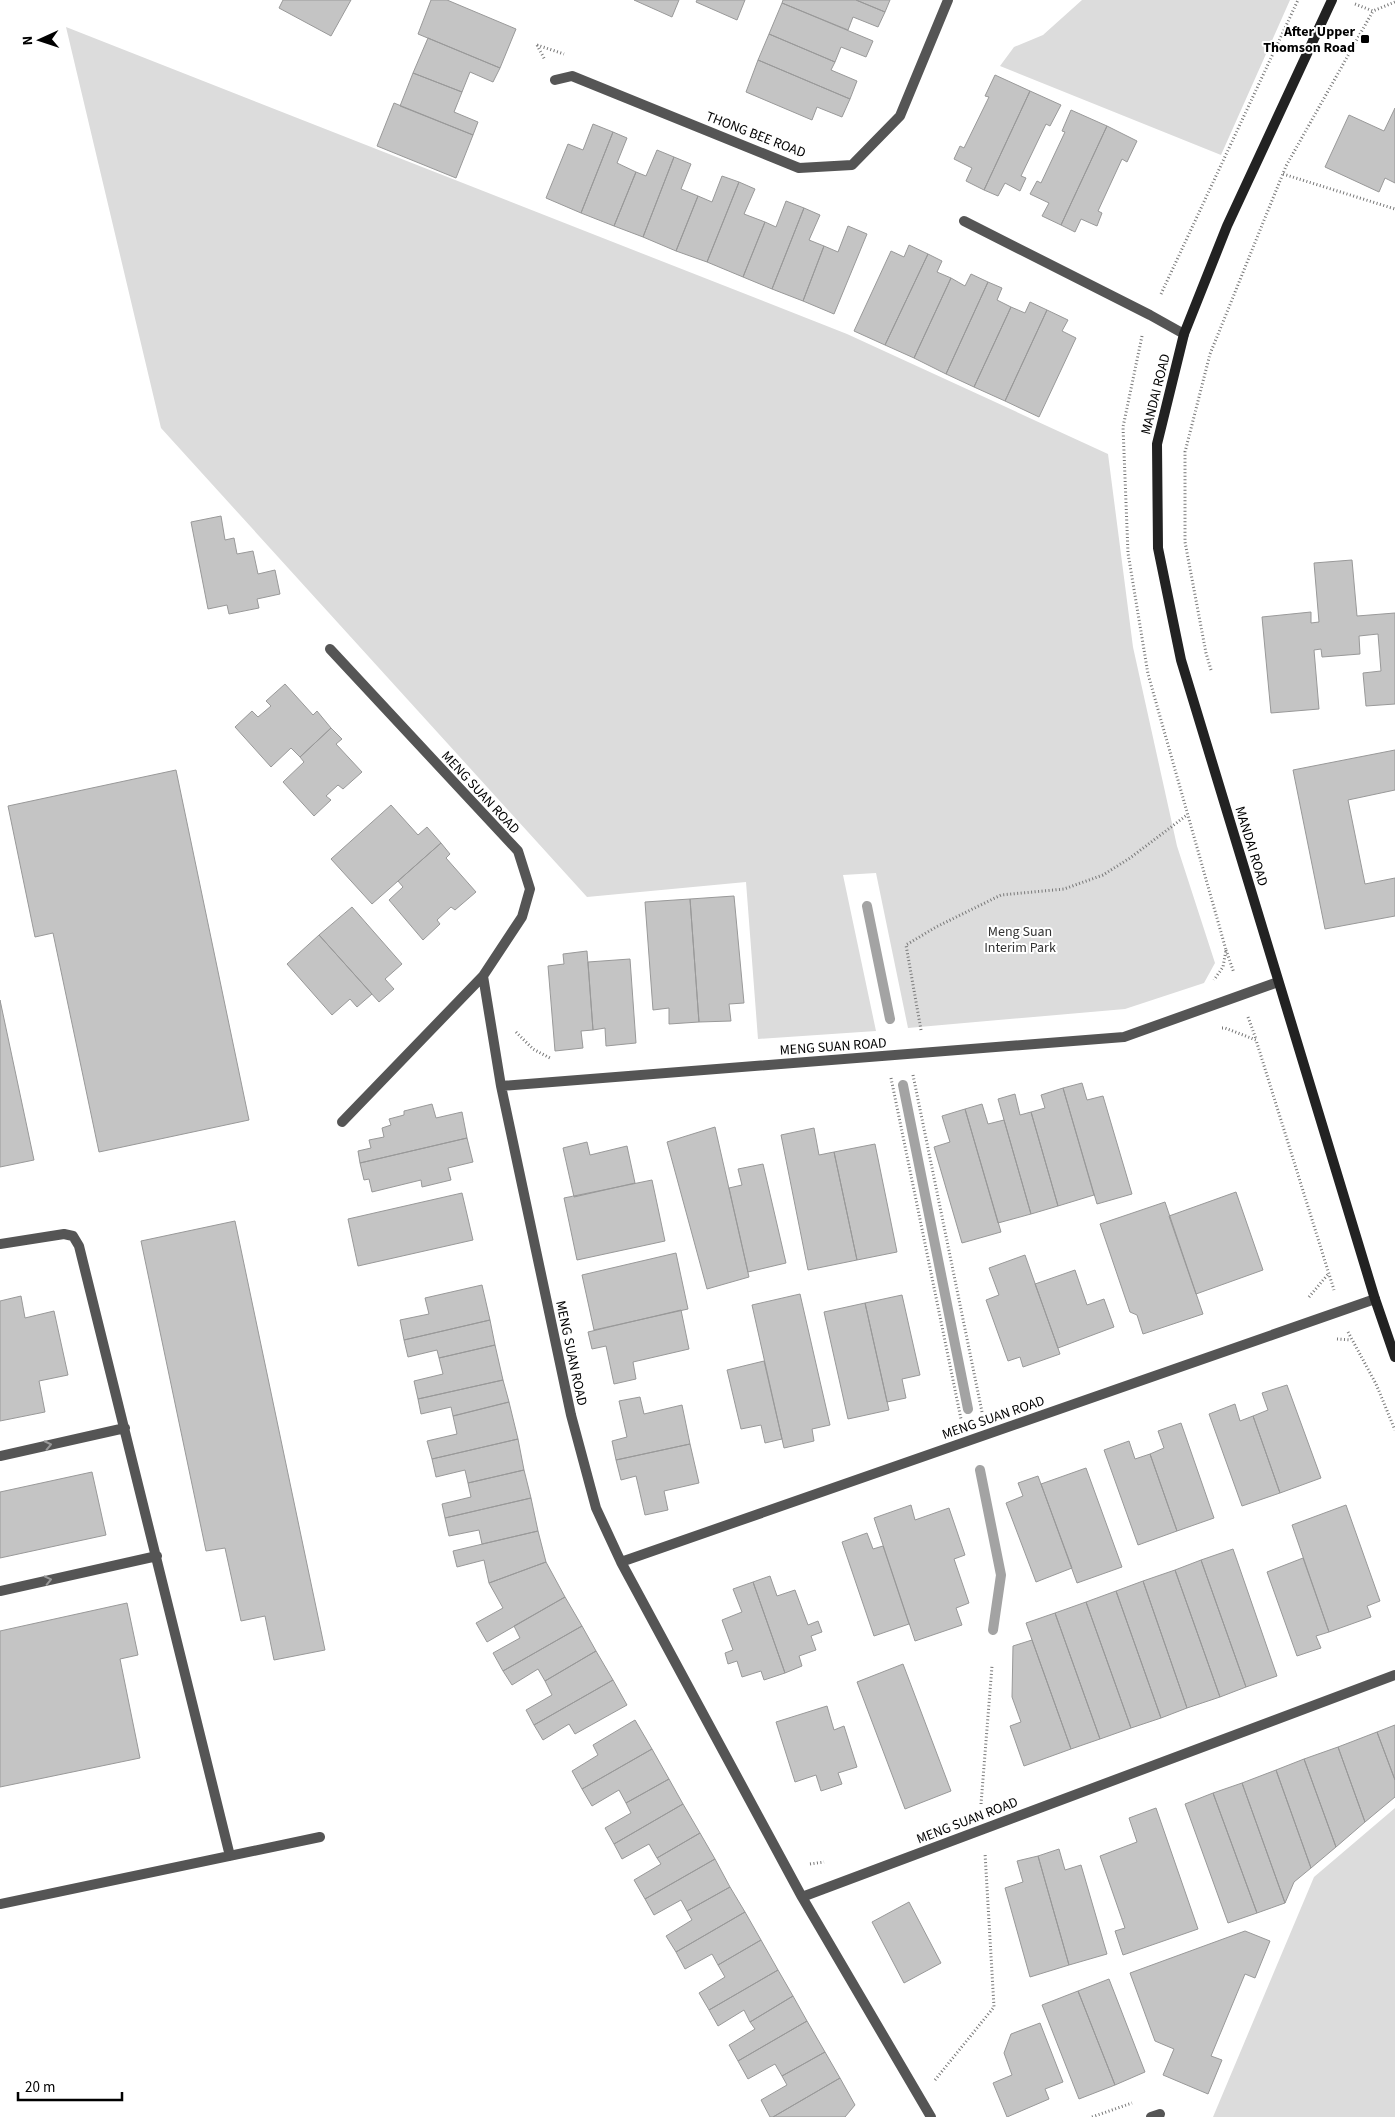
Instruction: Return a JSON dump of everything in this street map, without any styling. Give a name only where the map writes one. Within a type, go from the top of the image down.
[{"type":"main road","name":"MANDAI ROAD","points":[[1332,0],[1228,226],[1184,334],[1157,444],[1158,548],[1182,660],[1278,982],[1375,1299],[1395,1357]]},
{"type":"street","name":"THONG BEE ROAD","points":[[555,80],[572,76],[799,168],[852,165],[900,116],[948,0]]},
{"type":"street","points":[[964,221],[1184,334]]},
{"type":"street","name":"MENG SUAN ROAD","points":[[330,649],[518,851],[530,889],[522,917],[483,976],[342,1122]]},
{"type":"street","name":"MENG SUAN ROAD","points":[[483,976],[501,1086],[571,1415],[596,1508],[621,1562],[802,1897],[931,2117]]},
{"type":"street","name":"MENG SUAN ROAD","points":[[501,1086],[1124,1037],[1278,982]]},
{"type":"street","points":[[0,1244],[53,1234],[64,1234],[73,1236],[79,1246],[230,1856]]},
{"type":"street","name":"MENG SUAN ROAD","points":[[621,1562],[1375,1299]]},
{"type":"street","points":[[0,1456],[125,1428]]},
{"type":"street","points":[[0,1591],[157,1556]]},
{"type":"street","name":"MENG SUAN ROAD","points":[[802,1897],[1395,1675]]},
{"type":"street","points":[[0,1904],[320,1837]]},
{"type":"path","points":[[1150,315],[1298,0]]},
{"type":"path","points":[[1211,672],[1185,542],[1186,452],[1210,354],[1283,174],[1373,11],[1395,2]]},
{"type":"path","points":[[1354,4],[1373,11]]},
{"type":"path","points":[[555,80],[537,45],[571,56]]},
{"type":"path","points":[[1283,174],[1395,209]]},
{"type":"path","points":[[1143,335],[1124,427],[1128,553],[1148,674],[1226,950],[1223,966],[1209,987]]},
{"type":"path","points":[[911,1033],[921,1032],[906,945],[936,927],[1001,895],[1064,890],[1103,875],[1130,858],[1187,815]]},
{"type":"path","points":[[513,1028],[533,1049],[556,1061]]},
{"type":"path","points":[[1216,1031],[1225,1028],[1256,1040],[1340,1310],[1351,1340],[1376,1384],[1395,1430]]},
{"type":"path","points":[[913,1074],[983,1415]]},
{"type":"path","points":[[906,1075],[923,1074]]},
{"type":"path","points":[[898,1076],[890,1076],[961,1422]]},
{"type":"path","points":[[981,1804],[992,1666]]},
{"type":"path","points":[[931,2084],[994,2007],[985,1848]]},
{"type":"green space","points":[[1082,0],[1290,0],[1221,155],[1000,66],[1014,47],[1043,35]]},
{"type":"green space","name":"Meng Suan Interim Park","points":[[66,27],[847,334],[1108,454],[1133,647],[1177,846],[1215,963],[1204,983],[1125,1009],[908,1028],[876,873],[843,875],[876,1031],[758,1039],[746,882],[587,897],[161,428]]},
{"type":"green space","points":[[1395,1808],[1395,2117],[1213,2117],[1314,1877]]},
{"type":"building","points":[[283,0],[351,0],[331,36],[279,8]]},
{"type":"building","points":[[431,0],[447,0],[516,29],[500,68],[418,34]]},
{"type":"building","points":[[634,0],[679,0],[672,17]]},
{"type":"building","points":[[697,0],[745,0],[737,20],[696,2]]},
{"type":"building","points":[[783,0],[856,0],[885,12],[878,27],[853,17],[848,30],[782,3]]},
{"type":"building","points":[[856,0],[890,0],[885,12]]},
{"type":"building","points":[[782,3],[873,41],[866,57],[841,47],[835,62],[769,34]]},
{"type":"building","points":[[769,34],[835,62],[831,70],[857,81],[850,99],[758,60]]},
{"type":"building","points":[[428,38],[500,68],[493,82],[470,72],[462,92],[413,73]]},
{"type":"building","points":[[758,60],[850,99],[842,117],[817,107],[812,120],[746,92]]},
{"type":"building","points":[[413,73],[462,92],[454,112],[478,122],[473,135],[400,106]]},
{"type":"building","points":[[995,75],[1030,91],[984,190],[966,181],[972,168],[954,159],[960,146],[964,148],[989,97],[985,96]]},
{"type":"building","points":[[1030,91],[1061,105],[1050,126],[1046,124],[1021,176],[1026,178],[1020,191],[1005,183],[998,196],[984,190]]},
{"type":"building","points":[[394,103],[473,135],[456,178],[377,146]]},
{"type":"building","points":[[1395,108],[1395,183],[1385,178],[1379,192],[1325,167],[1349,115],[1384,131]]},
{"type":"building","points":[[1071,110],[1107,126],[1061,225],[1042,216],[1049,203],[1030,194],[1037,181],[1041,183],[1065,132],[1062,131]]},
{"type":"building","points":[[593,124],[613,132],[581,213],[546,198],[568,144],[583,150]]},
{"type":"building","points":[[1107,126],[1137,141],[1127,162],[1122,159],[1098,211],[1102,213],[1097,226],[1081,219],[1075,232],[1061,225]]},
{"type":"building","points":[[613,132],[627,138],[617,163],[636,172],[614,226],[581,213]]},
{"type":"building","points":[[657,150],[674,157],[643,237],[614,226],[636,172],[646,176]]},
{"type":"building","points":[[674,157],[691,164],[681,189],[698,196],[676,251],[643,237]]},
{"type":"building","points":[[722,176],[739,182],[707,262],[676,251],[698,196],[712,202]]},
{"type":"building","points":[[739,182],[755,189],[744,214],[765,222],[743,277],[707,262]]},
{"type":"building","points":[[786,201],[804,208],[772,289],[743,277],[765,222],[776,227]]},
{"type":"building","points":[[804,208],[820,215],[809,240],[824,246],[803,301],[772,289]]},
{"type":"building","points":[[848,226],[867,234],[834,314],[803,301],[824,246],[838,252]]},
{"type":"building","points":[[909,245],[928,254],[885,345],[854,331],[891,251],[904,257]]},
{"type":"building","points":[[928,254],[942,261],[937,272],[951,278],[914,358],[885,345]]},
{"type":"building","points":[[971,274],[988,282],[946,374],[914,358],[951,278],[965,286]]},
{"type":"building","points":[[988,282],[1002,288],[997,300],[1011,307],[974,387],[946,374]]},
{"type":"building","points":[[1030,302],[1047,310],[1005,401],[974,387],[1011,307],[1025,313]]},
{"type":"building","points":[[1047,310],[1068,320],[1062,331],[1076,338],[1039,417],[1005,401]]},
{"type":"building","points":[[221,516],[225,540],[234,538],[237,554],[253,551],[258,574],[275,570],[280,594],[257,599],[259,608],[229,614],[227,605],[208,609],[191,522]]},
{"type":"building","points":[[1352,560],[1357,616],[1395,613],[1395,704],[1366,706],[1363,673],[1381,671],[1378,634],[1359,636],[1360,654],[1322,657],[1321,649],[1314,650],[1319,709],[1271,713],[1262,617],[1311,612],[1311,623],[1319,622],[1314,563]]},
{"type":"building","points":[[285,684],[313,715],[317,711],[331,728],[300,757],[291,748],[271,767],[235,727],[252,711],[258,717],[271,706],[266,701]]},
{"type":"building","points":[[331,728],[342,739],[336,744],[362,772],[343,789],[338,785],[326,796],[331,800],[314,816],[283,782],[304,762],[300,757]]},
{"type":"building","points":[[1395,750],[1395,790],[1348,800],[1365,884],[1395,878],[1395,916],[1325,929],[1293,770]]},
{"type":"building","points":[[176,770],[249,1120],[99,1152],[53,933],[35,937],[8,806]]},
{"type":"building","points":[[391,805],[418,835],[427,827],[441,843],[372,904],[331,859]]},
{"type":"building","points":[[441,843],[450,854],[446,858],[476,892],[455,910],[451,907],[437,920],[440,924],[423,940],[389,900],[403,887],[398,881]]},
{"type":"building","points":[[734,896],[744,1003],[729,1004],[731,1021],[699,1022],[690,899]]},
{"type":"building","points":[[690,899],[699,1022],[669,1024],[669,1008],[653,1010],[645,902]]},
{"type":"building","points":[[352,907],[402,964],[385,979],[394,989],[379,1002],[319,935]]},
{"type":"building","points":[[319,935],[372,994],[357,1007],[350,999],[332,1015],[287,964]]},
{"type":"building","points":[[587,951],[593,1030],[581,1031],[583,1048],[555,1051],[548,966],[564,964],[563,954]]},
{"type":"building","points":[[630,959],[636,1043],[606,1046],[605,1028],[593,1030],[588,962]]},
{"type":"building","points":[[0,1000],[34,1160],[0,1167]]},
{"type":"building","points":[[1082,1083],[1087,1100],[1103,1096],[1132,1194],[1097,1204],[1063,1088]]},
{"type":"building","points":[[1063,1088],[1094,1195],[1058,1206],[1031,1112],[1045,1108],[1041,1095]]},
{"type":"building","points":[[1015,1094],[1020,1115],[1031,1112],[1058,1206],[1031,1214],[998,1099]]},
{"type":"building","points":[[432,1104],[436,1118],[462,1112],[467,1138],[360,1163],[358,1151],[371,1148],[369,1140],[384,1137],[382,1128],[391,1125],[389,1119],[404,1115],[404,1111]]},
{"type":"building","points":[[982,1104],[988,1124],[1004,1120],[1031,1214],[998,1223],[965,1109]]},
{"type":"building","points":[[965,1109],[1001,1232],[962,1243],[934,1147],[950,1142],[942,1116]]},
{"type":"building","points":[[715,1127],[749,1277],[707,1289],[667,1142]]},
{"type":"building","points":[[814,1128],[819,1155],[834,1152],[857,1260],[808,1270],[781,1135]]},
{"type":"building","points":[[467,1138],[473,1162],[448,1168],[451,1180],[422,1187],[421,1180],[372,1192],[369,1179],[364,1180],[360,1163]]},
{"type":"building","points":[[587,1142],[590,1155],[627,1146],[635,1183],[574,1197],[563,1148]]},
{"type":"building","points":[[875,1144],[897,1252],[857,1260],[834,1152]]},
{"type":"building","points":[[763,1164],[786,1263],[748,1272],[729,1188],[742,1185],[738,1169]]},
{"type":"building","points":[[652,1180],[665,1241],[577,1260],[564,1198]]},
{"type":"building","points":[[1236,1192],[1263,1270],[1196,1294],[1169,1216]]},
{"type":"building","points":[[462,1193],[473,1240],[358,1266],[348,1219]]},
{"type":"building","points":[[1165,1202],[1203,1314],[1143,1334],[1137,1315],[1130,1312],[1100,1224]]},
{"type":"building","points":[[235,1221],[325,1650],[274,1660],[265,1616],[241,1621],[225,1548],[206,1551],[141,1241]]},
{"type":"building","points":[[676,1253],[688,1309],[594,1330],[582,1275]]},
{"type":"building","points":[[1025,1255],[1060,1354],[1023,1367],[1020,1357],[1008,1361],[986,1300],[999,1295],[989,1268]]},
{"type":"building","points":[[1075,1270],[1087,1305],[1104,1299],[1114,1327],[1058,1348],[1035,1284]]},
{"type":"building","points":[[482,1285],[490,1320],[404,1340],[400,1320],[429,1314],[425,1298]]},
{"type":"building","points":[[800,1294],[830,1425],[812,1429],[814,1441],[784,1448],[752,1305]]},
{"type":"building","points":[[902,1295],[920,1375],[902,1379],[906,1398],[887,1402],[865,1303]]},
{"type":"building","points":[[21,1296],[25,1318],[54,1311],[68,1375],[39,1381],[45,1412],[0,1421],[0,1301]]},
{"type":"building","points":[[865,1303],[889,1410],[848,1419],[824,1312]]},
{"type":"building","points":[[681,1310],[689,1349],[633,1362],[636,1379],[614,1384],[606,1346],[592,1349],[588,1332]]},
{"type":"building","points":[[490,1320],[495,1345],[439,1358],[437,1350],[408,1357],[404,1340]]},
{"type":"building","points":[[495,1345],[503,1380],[418,1399],[414,1381],[443,1374],[439,1358]]},
{"type":"building","points":[[764,1361],[782,1439],[765,1443],[761,1425],[741,1429],[727,1370]]},
{"type":"building","points":[[503,1380],[509,1402],[453,1416],[451,1407],[421,1414],[418,1399]]},
{"type":"building","points":[[1287,1385],[1321,1478],[1280,1493],[1253,1416],[1268,1410],[1262,1393]]},
{"type":"building","points":[[640,1397],[644,1414],[682,1405],[690,1444],[616,1460],[612,1441],[627,1437],[619,1401]]},
{"type":"building","points":[[509,1402],[518,1439],[432,1459],[427,1441],[457,1434],[453,1416]]},
{"type":"building","points":[[1235,1404],[1240,1421],[1253,1416],[1280,1493],[1242,1506],[1209,1414]]},
{"type":"building","points":[[1181,1423],[1214,1518],[1177,1531],[1150,1454],[1164,1448],[1158,1431]]},
{"type":"building","points":[[518,1439],[524,1470],[468,1483],[465,1470],[436,1477],[432,1459]]},
{"type":"building","points":[[1129,1441],[1135,1459],[1150,1454],[1177,1531],[1138,1545],[1104,1450]]},
{"type":"building","points":[[690,1444],[699,1483],[664,1491],[668,1510],[645,1515],[636,1476],[621,1480],[616,1460]]},
{"type":"building","points":[[1086,1468],[1122,1567],[1077,1583],[1041,1484]]},
{"type":"building","points":[[524,1470],[531,1498],[445,1518],[442,1504],[471,1497],[468,1483]]},
{"type":"building","points":[[92,1472],[106,1535],[0,1558],[0,1492]]},
{"type":"building","points":[[1038,1476],[1072,1568],[1036,1582],[1006,1503],[1023,1496],[1018,1483]]},
{"type":"building","points":[[531,1498],[538,1531],[482,1544],[479,1530],[449,1536],[445,1518]]},
{"type":"building","points":[[911,1505],[915,1520],[949,1508],[965,1555],[954,1559],[969,1603],[956,1608],[962,1625],[915,1641],[874,1518]]},
{"type":"building","points":[[1346,1505],[1380,1601],[1367,1606],[1371,1617],[1329,1632],[1292,1525]]},
{"type":"building","points":[[538,1531],[546,1562],[489,1583],[484,1560],[457,1567],[453,1551]]},
{"type":"building","points":[[867,1533],[873,1549],[883,1546],[909,1624],[874,1636],[842,1542]]},
{"type":"building","points":[[1233,1549],[1277,1676],[1246,1687],[1201,1560]]},
{"type":"building","points":[[1303,1558],[1329,1632],[1316,1636],[1321,1648],[1297,1656],[1267,1572]]},
{"type":"building","points":[[1201,1560],[1246,1687],[1220,1697],[1175,1570]]},
{"type":"building","points":[[546,1562],[565,1597],[487,1642],[476,1623],[503,1608],[489,1583]]},
{"type":"building","points":[[1175,1570],[1220,1697],[1187,1708],[1143,1581]]},
{"type":"building","points":[[770,1576],[777,1596],[795,1590],[808,1625],[818,1621],[822,1632],[811,1636],[816,1650],[799,1656],[802,1666],[785,1673],[753,1582]]},
{"type":"building","points":[[1143,1581],[1187,1708],[1161,1718],[1116,1591]]},
{"type":"building","points":[[753,1582],[785,1673],[764,1680],[761,1671],[742,1677],[737,1661],[728,1664],[725,1653],[733,1650],[722,1620],[742,1612],[733,1589]]},
{"type":"building","points":[[1116,1591],[1161,1718],[1131,1728],[1086,1602]]},
{"type":"building","points":[[565,1597],[582,1626],[503,1671],[493,1653],[520,1638],[514,1626]]},
{"type":"building","points":[[1086,1602],[1131,1728],[1100,1739],[1055,1613]]},
{"type":"building","points":[[127,1603],[138,1655],[120,1659],[140,1758],[0,1787],[0,1631]]},
{"type":"building","points":[[1055,1613],[1100,1739],[1071,1749],[1026,1623]]},
{"type":"building","points":[[582,1626],[596,1651],[545,1681],[538,1669],[512,1685],[503,1671]]},
{"type":"building","points":[[1032,1640],[1071,1749],[1024,1766],[1010,1726],[1021,1722],[1012,1697],[1013,1646]]},
{"type":"building","points":[[596,1651],[613,1680],[534,1725],[526,1710],[552,1695],[545,1681]]},
{"type":"building","points":[[903,1664],[951,1791],[905,1809],[857,1682]]},
{"type":"building","points":[[613,1680],[627,1705],[575,1734],[569,1724],[543,1740],[534,1725]]},
{"type":"building","points":[[827,1706],[834,1730],[844,1726],[857,1767],[838,1773],[842,1784],[821,1791],[816,1775],[795,1782],[776,1722]]},
{"type":"building","points":[[635,1720],[652,1749],[582,1789],[572,1771],[598,1755],[593,1745]]},
{"type":"building","points":[[1395,1725],[1395,1780],[1377,1732]]},
{"type":"building","points":[[1377,1732],[1395,1780],[1395,1797],[1365,1822],[1338,1747]]},
{"type":"building","points":[[1338,1747],[1365,1822],[1336,1847],[1304,1759]]},
{"type":"building","points":[[652,1749],[669,1779],[626,1803],[619,1790],[592,1806],[582,1789]]},
{"type":"building","points":[[1304,1759],[1336,1847],[1311,1868],[1276,1770]]},
{"type":"building","points":[[1276,1770],[1311,1868],[1294,1882],[1285,1903],[1242,1783]]},
{"type":"building","points":[[669,1779],[683,1804],[614,1844],[605,1828],[631,1813],[626,1803]]},
{"type":"building","points":[[1242,1783],[1285,1903],[1257,1913],[1213,1793]]},
{"type":"building","points":[[1213,1793],[1257,1913],[1228,1923],[1185,1804]]},
{"type":"building","points":[[683,1804],[700,1833],[657,1858],[649,1844],[622,1859],[614,1844]]},
{"type":"building","points":[[1156,1808],[1198,1929],[1123,1955],[1115,1931],[1125,1928],[1100,1856],[1137,1842],[1129,1818]]},
{"type":"building","points":[[700,1833],[715,1859],[645,1899],[634,1880],[661,1864],[657,1858]]},
{"type":"building","points":[[1059,1849],[1065,1870],[1081,1865],[1107,1954],[1069,1965],[1038,1856]]},
{"type":"building","points":[[1038,1856],[1069,1965],[1030,1977],[1005,1888],[1023,1882],[1017,1861]]},
{"type":"building","points":[[715,1859],[730,1887],[687,1911],[681,1900],[654,1915],[645,1899]]},
{"type":"building","points":[[730,1887],[745,1912],[676,1952],[666,1936],[692,1920],[687,1911]]},
{"type":"building","points":[[909,1902],[941,1963],[904,1983],[872,1922]]},
{"type":"building","points":[[745,1912],[761,1940],[718,1965],[712,1954],[685,1969],[676,1952]]},
{"type":"building","points":[[1245,1931],[1270,1941],[1255,1978],[1245,1974],[1211,2056],[1222,2060],[1208,2094],[1163,2075],[1174,2049],[1155,2041],[1130,1973]]},
{"type":"building","points":[[761,1940],[778,1970],[709,2010],[699,1993],[725,1977],[718,1965]]},
{"type":"building","points":[[778,1970],[793,1996],[750,2022],[744,2010],[718,2026],[709,2010]]},
{"type":"building","points":[[1109,1979],[1145,2072],[1115,2085],[1078,1991]]},
{"type":"building","points":[[1078,1991],[1115,2085],[1079,2099],[1042,2005]]},
{"type":"building","points":[[793,1996],[807,2021],[738,2061],[729,2045],[755,2029],[750,2022]]},
{"type":"building","points":[[807,2021],[825,2052],[782,2076],[775,2064],[748,2079],[738,2061]]},
{"type":"building","points":[[1040,2023],[1063,2082],[1045,2089],[1049,2099],[1007,2117],[993,2083],[1012,2075],[1004,2053],[1011,2034]]},
{"type":"building","points":[[825,2052],[840,2078],[770,2117],[761,2100],[787,2085],[782,2076]]},
{"type":"building","points":[[840,2078],[855,2105],[845,2117],[773,2117]]},
{"type":"waterway","points":[[867,906],[890,1019]]},
{"type":"waterway","points":[[903,1085],[968,1409]]},
{"type":"waterway","points":[[980,1470],[1001,1575],[993,1630]]},
{"type":"place","name":"After Upper Thomson Road","points":[[1365,39]]}]
